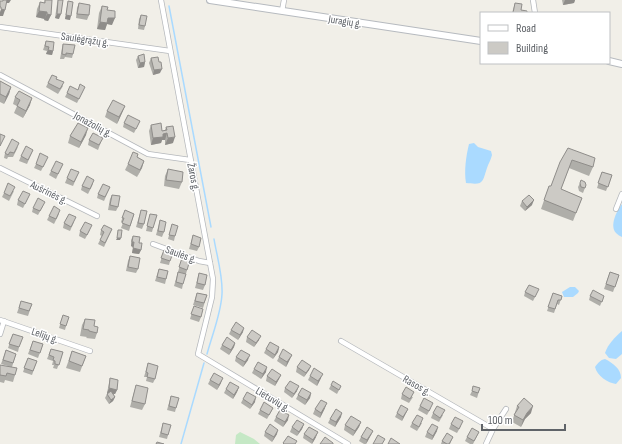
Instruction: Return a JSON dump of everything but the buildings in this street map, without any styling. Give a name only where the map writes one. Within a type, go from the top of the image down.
[{"type":"main road","name":"Juragių g.","points":[[210,0],[480,41]]},
{"type":"main road","points":[[610,61],[622,64]]},
{"type":"street","name":"Žaros g.","points":[[161,0],[213,279],[212,298],[198,354]]},
{"type":"street","points":[[282,11],[284,0]]},
{"type":"street","points":[[533,0],[535,12]]},
{"type":"street","name":"Saulėgrąžų g.","points":[[0,27],[170,51]]},
{"type":"street","name":"Jonažolių g.","points":[[0,75],[148,154],[190,160]]},
{"type":"street","name":"Aušrinės g.","points":[[0,168],[97,216]]},
{"type":"street","points":[[616,209],[622,194]]},
{"type":"street","name":"Saulės g.","points":[[153,244],[199,261],[210,263]]},
{"type":"street","points":[[0,334],[2,321]]},
{"type":"street","name":"Lelijų g.","points":[[2,321],[90,351]]},
{"type":"street","name":"Rasos g.","points":[[341,341],[493,429]]},
{"type":"street","name":"Lietuvių g.","points":[[198,354],[348,444]]},
{"type":"street","points":[[486,444],[493,429],[506,409]]},
{"type":"green space","points":[[240,432],[254,439],[260,444],[235,444],[236,435]]},
{"type":"water","points":[[474,143],[478,147],[491,151],[492,155],[483,180],[476,184],[466,183],[465,178],[466,158],[469,144]]},
{"type":"water","points":[[622,204],[622,237],[616,233],[613,226],[616,214]]},
{"type":"water","points":[[570,287],[575,287],[579,291],[578,293],[573,297],[564,297],[562,292]]},
{"type":"water","points":[[622,331],[622,354],[616,359],[609,358],[605,353],[606,350],[612,341]]},
{"type":"water","points":[[605,359],[614,364],[620,372],[621,378],[616,384],[603,378],[596,370],[595,367],[597,364]]},
{"type":"waterway","points":[[169,6],[211,227]]},
{"type":"waterway","points":[[207,354],[218,317],[222,294],[221,273],[214,239]]},
{"type":"waterway","points":[[181,444],[204,363]]}]
